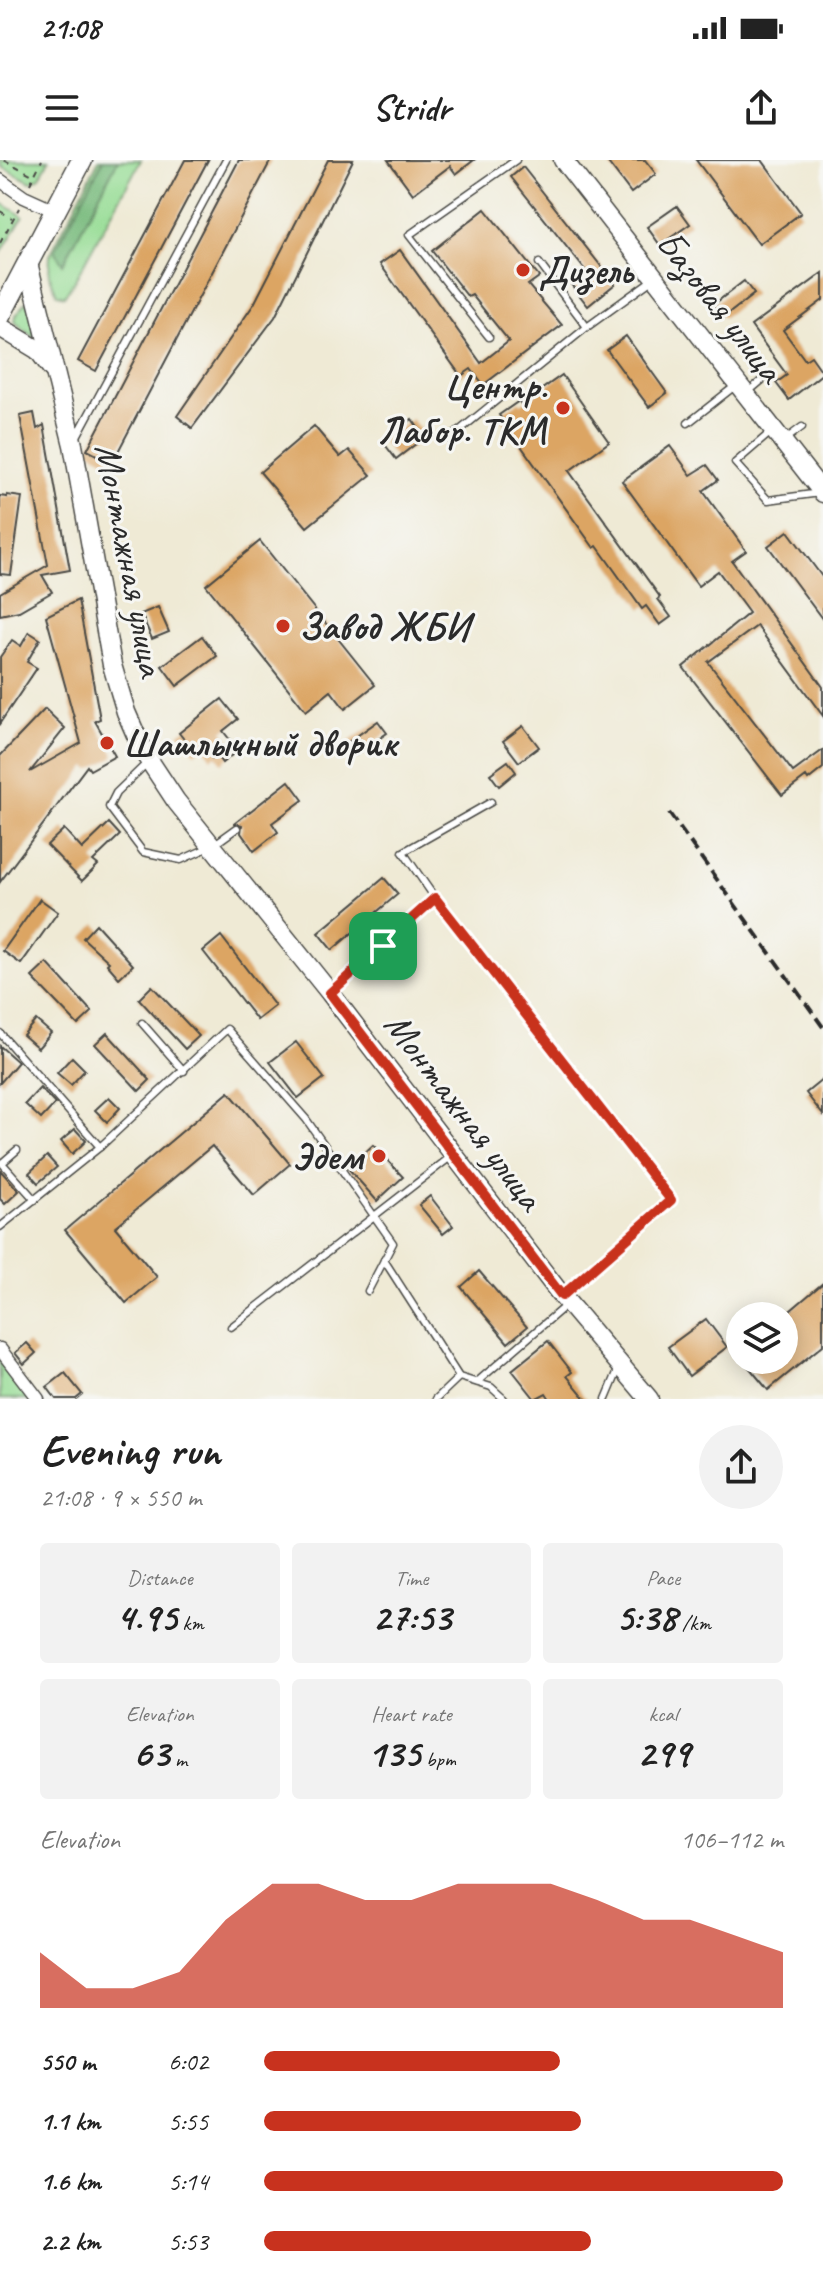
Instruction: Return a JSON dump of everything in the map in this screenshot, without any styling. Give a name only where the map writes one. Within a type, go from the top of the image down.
[{"type":"main road","points":[[0,316],[82,160]]},
{"type":"street","name":"Базовая улица","points":[[563,160],[823,493]]},
{"type":"street","points":[[0,180],[24,197],[55,211]]},
{"type":"street","name":"Монтажная улица","points":[[28,263],[73,445],[112,665],[126,712],[149,760],[176,801],[330,993],[565,1300],[649,1399]]},
{"type":"street","name":"Монтажная улица","points":[[0,327],[38,350],[56,374]]},
{"type":"street","points":[[0,1349],[38,1399]]},
{"type":"lane","points":[[73,445],[226,160]]},
{"type":"lane","points":[[489,337],[409,235],[516,160]]},
{"type":"lane","points":[[539,263],[587,327]]},
{"type":"lane","points":[[449,439],[587,327],[655,278]]},
{"type":"lane","points":[[688,423],[767,376]]},
{"type":"lane","points":[[802,427],[778,436],[735,463],[768,500],[823,493]]},
{"type":"lane","points":[[149,760],[116,793],[109,807],[143,852],[181,860],[212,846],[237,828]]},
{"type":"lane","points":[[477,1382],[671,1200],[435,898],[403,852],[491,802]]},
{"type":"lane","points":[[330,993],[435,898]]},
{"type":"lane","points":[[142,1023],[184,1071]]},
{"type":"lane","points":[[0,1227],[100,1147],[227,1029],[306,1119],[393,1243],[368,1291]]},
{"type":"lane","points":[[0,1033],[100,1147]]},
{"type":"lane","points":[[17,1150],[2,1163],[35,1200]]},
{"type":"lane","points":[[231,1327],[454,1154]]},
{"type":"lane","points":[[384,1260],[459,1377],[491,1387],[504,1399]]},
{"type":"lane","points":[[606,1399],[620,1364]]},
{"type":"lane","points":[[436,1399],[459,1377]]},
{"type":"path","points":[[4,160],[34,175]]},
{"type":"path","points":[[31,182],[42,160]]},
{"type":"path","points":[[0,211],[13,219],[0,243]]},
{"type":"green space","points":[[0,160],[49,160],[40,177],[31,182],[2,167]]},
{"type":"green space","points":[[99,160],[141,160],[64,296],[57,294],[49,274],[50,255]]},
{"type":"green space","points":[[103,160],[118,160],[63,264],[55,251]]},
{"type":"green space","points":[[0,202],[23,216],[0,255]]},
{"type":"green space","points":[[26,302],[31,308],[37,340],[15,322],[16,315]]},
{"type":"green space","points":[[0,1356],[33,1399],[0,1399]]},
{"type":"building","points":[[185,160],[208,160],[96,371],[78,361]]},
{"type":"building","points":[[239,160],[271,160],[112,463],[87,450]]},
{"type":"building","points":[[328,160],[353,160],[275,317],[192,428],[177,416],[254,304]]},
{"type":"building","points":[[388,160],[474,160],[456,174],[450,166],[413,194]]},
{"type":"building","points":[[606,160],[645,160],[656,174],[631,193]]},
{"type":"building","points":[[696,160],[762,160],[801,213],[759,244]]},
{"type":"building","points":[[523,167],[615,284],[588,306],[570,283],[585,270],[511,177]]},
{"type":"building","points":[[677,206],[690,224],[660,245],[647,227]]},
{"type":"building","points":[[485,209],[539,277],[528,285],[562,325],[483,385],[471,369],[461,376],[380,264],[400,250],[481,363],[509,341],[472,295],[468,297],[432,251]]},
{"type":"building","points":[[823,273],[823,300],[783,330],[805,360],[811,356],[823,373],[789,400],[776,383],[787,375],[751,326]]},
{"type":"building","points":[[744,281],[754,294],[723,318],[713,305]]},
{"type":"building","points":[[626,336],[667,393],[649,407],[607,350]]},
{"type":"building","points":[[562,375],[609,442],[569,471],[660,597],[658,599],[671,617],[660,625],[646,606],[642,609],[597,546],[594,548],[499,415],[519,401],[521,404]]},
{"type":"building","points":[[34,413],[37,429],[44,425],[70,570],[42,575],[52,592],[19,611],[0,615],[0,593],[48,565],[20,416]]},
{"type":"building","points":[[412,419],[425,437],[396,459],[383,442]]},
{"type":"building","points":[[314,426],[340,457],[349,450],[371,475],[307,527],[260,472]]},
{"type":"building","points":[[670,446],[691,475],[707,465],[718,480],[703,491],[746,551],[732,561],[823,687],[823,716],[757,626],[708,662],[793,772],[823,750],[823,768],[782,795],[683,667],[749,613],[718,571],[698,586],[622,481]]},
{"type":"building","points":[[0,496],[22,497],[11,575],[0,574]]},
{"type":"building","points":[[788,531],[823,578],[823,620],[768,546]]},
{"type":"building","name":"Завод ЖБИ","points":[[260,541],[375,685],[345,709],[331,691],[306,711],[206,585]]},
{"type":"building","points":[[78,600],[100,719],[95,721],[115,756],[90,770],[87,766],[0,882],[0,756],[45,709],[65,728],[30,772],[81,743],[46,616]]},
{"type":"building","points":[[158,607],[169,632],[152,639],[141,614]]},
{"type":"building","points":[[29,632],[40,639],[27,662],[37,668],[0,723],[0,657],[12,640],[21,646]]},
{"type":"building","points":[[202,636],[217,656],[177,686],[162,666]]},
{"type":"building","points":[[222,699],[238,719],[223,731],[238,750],[222,763],[216,755],[212,758],[203,746],[195,753],[179,733]]},
{"type":"building","points":[[378,721],[387,733],[356,755],[347,743]]},
{"type":"building","points":[[523,726],[539,747],[519,762],[503,741]]},
{"type":"building","points":[[508,761],[516,772],[499,786],[490,774]]},
{"type":"building","points":[[289,781],[303,800],[272,823],[278,832],[254,851],[241,833],[242,825],[235,823]]},
{"type":"building","points":[[109,823],[120,835],[93,861],[98,865],[82,881],[47,845],[64,829],[82,849]]},
{"type":"building","points":[[384,878],[398,894],[332,950],[318,933]]},
{"type":"building","points":[[40,899],[58,912],[21,964],[3,951]]},
{"type":"building","points":[[96,924],[133,965],[119,978],[107,964],[109,962],[83,938]]},
{"type":"building","points":[[221,936],[275,1006],[257,1020],[203,951]]},
{"type":"building","points":[[47,963],[92,1012],[78,1025],[32,977]]},
{"type":"building","points":[[152,986],[199,1036],[185,1049],[139,999]]},
{"type":"building","points":[[36,1020],[51,1033],[38,1048],[23,1035]]},
{"type":"building","points":[[107,1033],[150,1080],[139,1091],[95,1044]]},
{"type":"building","points":[[296,1042],[324,1078],[298,1098],[270,1062]]},
{"type":"building","points":[[0,1046],[18,1062],[0,1083]]},
{"type":"building","points":[[72,1057],[85,1070],[71,1085],[57,1073]]},
{"type":"building","points":[[823,1079],[823,1115],[806,1093]]},
{"type":"building","points":[[40,1088],[55,1104],[41,1119],[25,1104]]},
{"type":"building","points":[[229,1092],[290,1164],[254,1195],[212,1146],[115,1227],[157,1277],[126,1303],[65,1230]]},
{"type":"building","points":[[109,1097],[120,1108],[107,1122],[95,1110]]},
{"type":"building","points":[[75,1129],[86,1141],[72,1154],[61,1141]]},
{"type":"building","points":[[373,1145],[403,1177],[377,1201],[348,1168]]},
{"type":"building","points":[[47,1156],[57,1167],[38,1183],[29,1173]]},
{"type":"building","points":[[0,1170],[19,1191],[5,1204],[0,1199]]},
{"type":"building","points":[[430,1196],[453,1226],[443,1234],[419,1205]]},
{"type":"building","points":[[479,1271],[527,1327],[508,1343],[461,1287]]},
{"type":"building","points":[[823,1283],[823,1345],[798,1365],[798,1304]]},
{"type":"building","points":[[706,1319],[726,1346],[689,1376],[668,1347]]},
{"type":"building","points":[[548,1341],[572,1372],[567,1376],[586,1399],[550,1399],[546,1393],[535,1399],[512,1370]]},
{"type":"building","points":[[27,1343],[36,1353],[24,1364],[15,1353]]},
{"type":"building","points":[[65,1373],[82,1394],[76,1399],[56,1399],[47,1387]]},
{"type":"building","points":[[755,1374],[788,1374],[768,1390]]},
{"type":"railway","points":[[669,813],[823,1027]]},
{"type":"place","name":"Дизель","points":[[523,270]]},
{"type":"place","name":"Центр. Лабор. ТКМ","points":[[563,408]]},
{"type":"place","name":"Завод ЖБИ","points":[[283,626]]},
{"type":"place","name":"Шашлычный дворик","points":[[107,743]]},
{"type":"place","name":"Эдем","points":[[379,1156]]},
{"type":"route","points":[[435,898],[671,1200],[562,1296],[330,993],[383,946],[435,898]]}]
